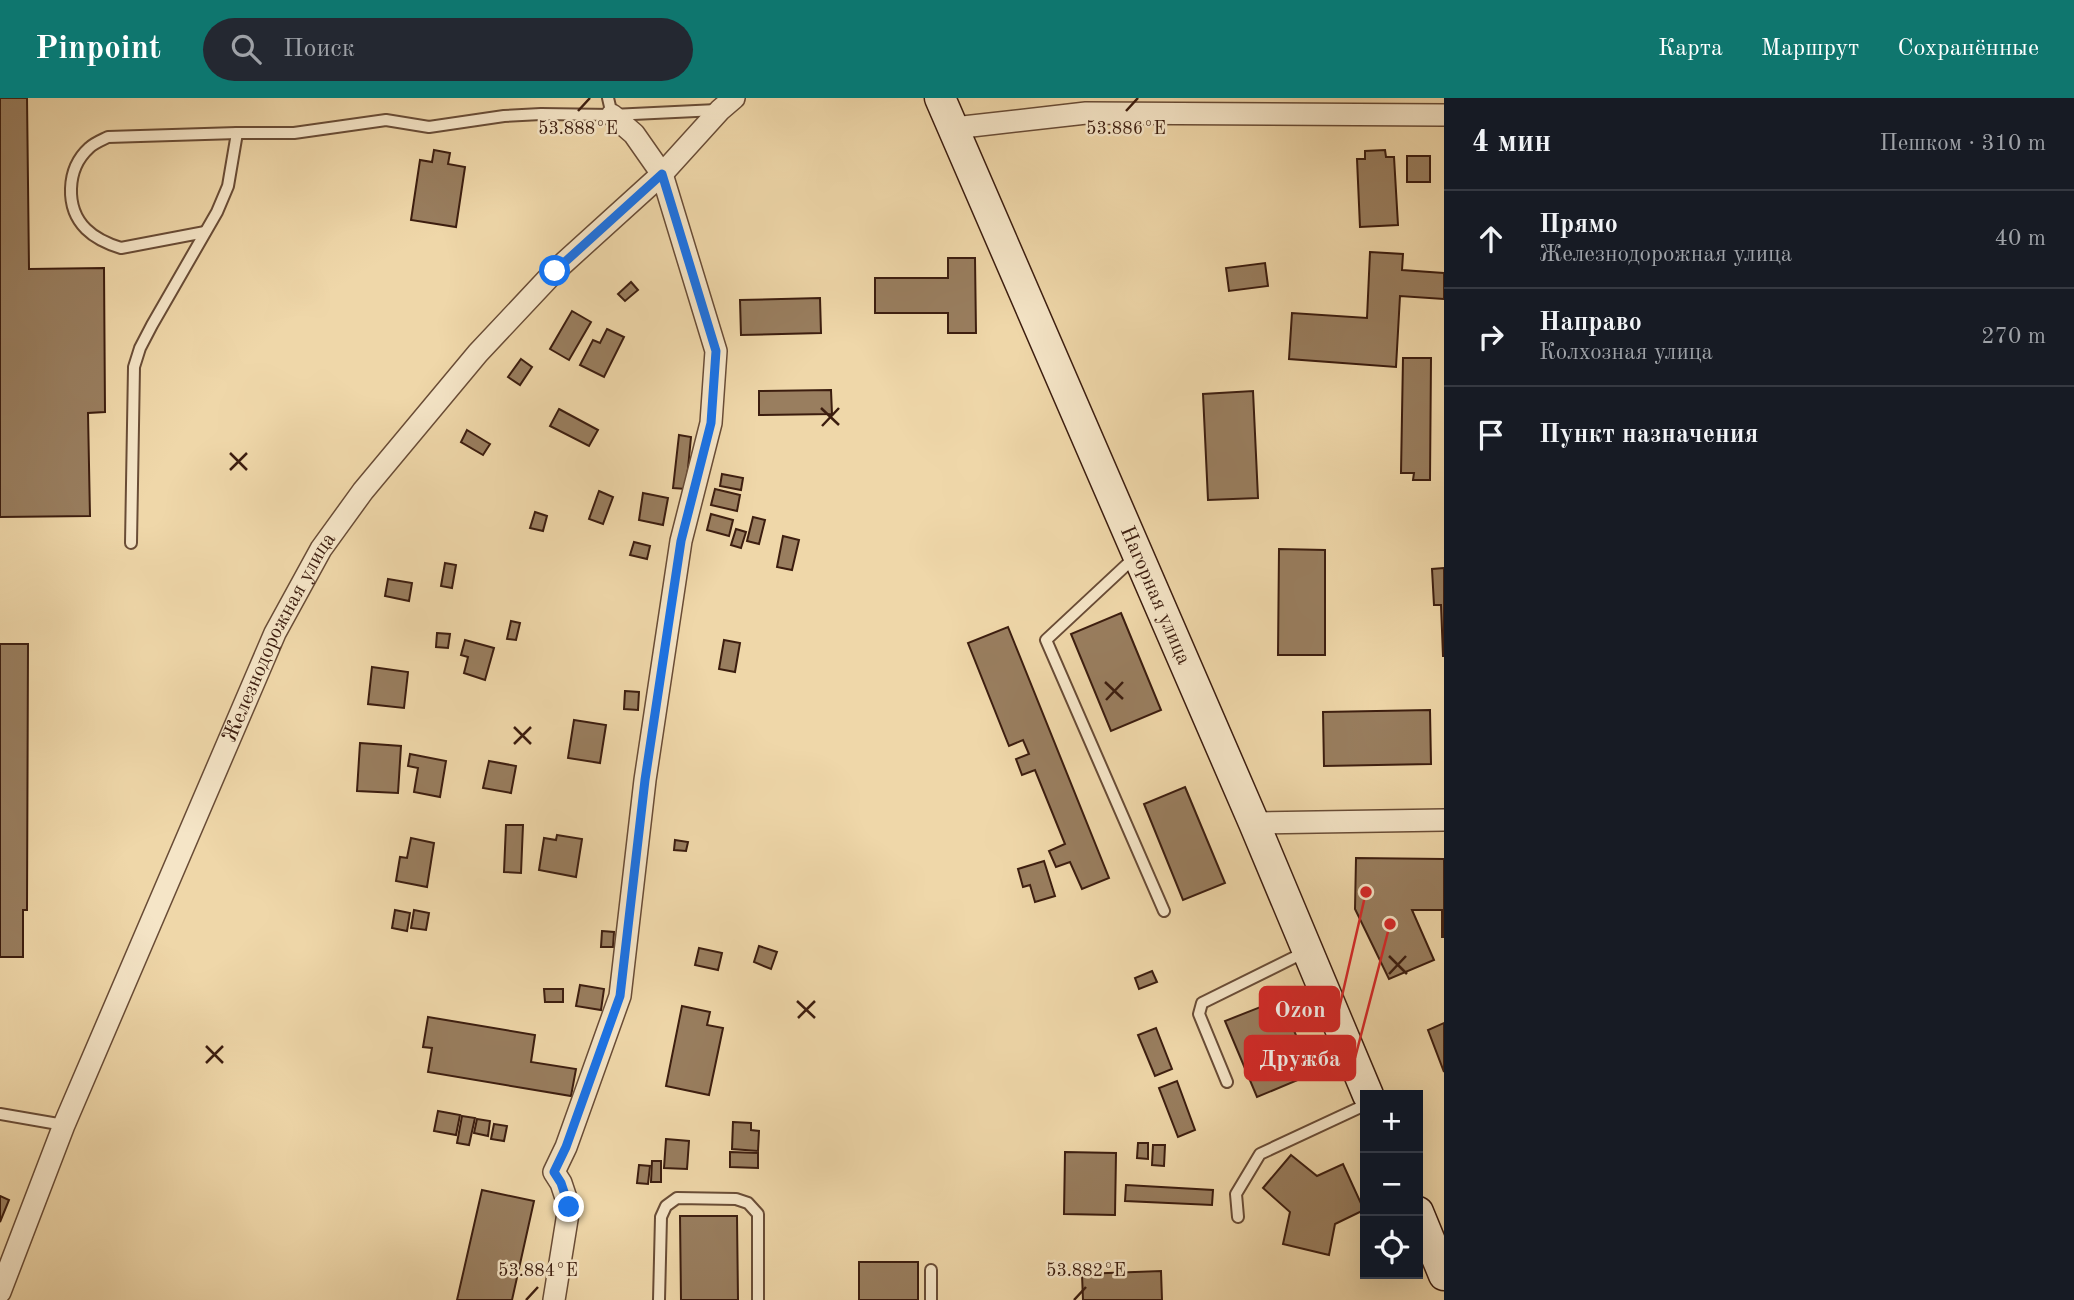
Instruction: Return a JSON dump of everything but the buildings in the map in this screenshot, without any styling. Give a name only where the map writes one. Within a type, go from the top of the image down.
[{"type":"main road","name":"Нагорная улица","points":[[940,98],[1254,823],[1366,1090]]},
{"type":"main road","points":[[1420,1216],[1444,1275]]},
{"type":"street","name":"Железнодорожная улица","points":[[0,1292],[64,1125],[275,633],[321,549],[363,492],[478,353],[555,271],[662,174],[727,104]]},
{"type":"street","points":[[954,128],[1087,106],[1444,115]]},
{"type":"street","points":[[554,1300],[569,1207],[561,1183],[554,1172],[566,1147],[620,996],[645,780],[681,541],[711,423],[716,351],[662,174],[634,134],[610,107]]},
{"type":"street","points":[[1254,823],[1444,820]]},
{"type":"lane","points":[[205,232],[121,247],[108,243],[85,229],[75,214],[71,195],[72,178],[80,160],[89,147],[108,137],[294,133],[386,120],[429,127],[504,116],[610,107],[727,104]]},
{"type":"lane","points":[[131,543],[134,367],[152,324],[217,212],[228,186],[237,133]]},
{"type":"lane","points":[[1138,554],[1046,640],[1164,911]]},
{"type":"lane","points":[[1227,1082],[1199,1014],[1202,1003],[1308,951]]},
{"type":"lane","points":[[1238,1217],[1236,1194],[1260,1154],[1360,1107]]},
{"type":"lane","points":[[0,1114],[64,1125]]},
{"type":"lane","points":[[659,1300],[661,1217],[666,1206],[677,1198],[736,1199],[748,1203],[758,1214],[758,1300]]},
{"type":"lane","points":[[931,1270],[931,1300]]},
{"type":"place","name":"Ozon","points":[[1366,892]]},
{"type":"place","name":"Дружба","points":[[1390,924]]},
{"type":"route","points":[[555,271],[662,174],[716,351],[711,423],[681,541],[645,780],[620,996],[566,1147],[554,1172],[561,1183],[569,1207]]}]
